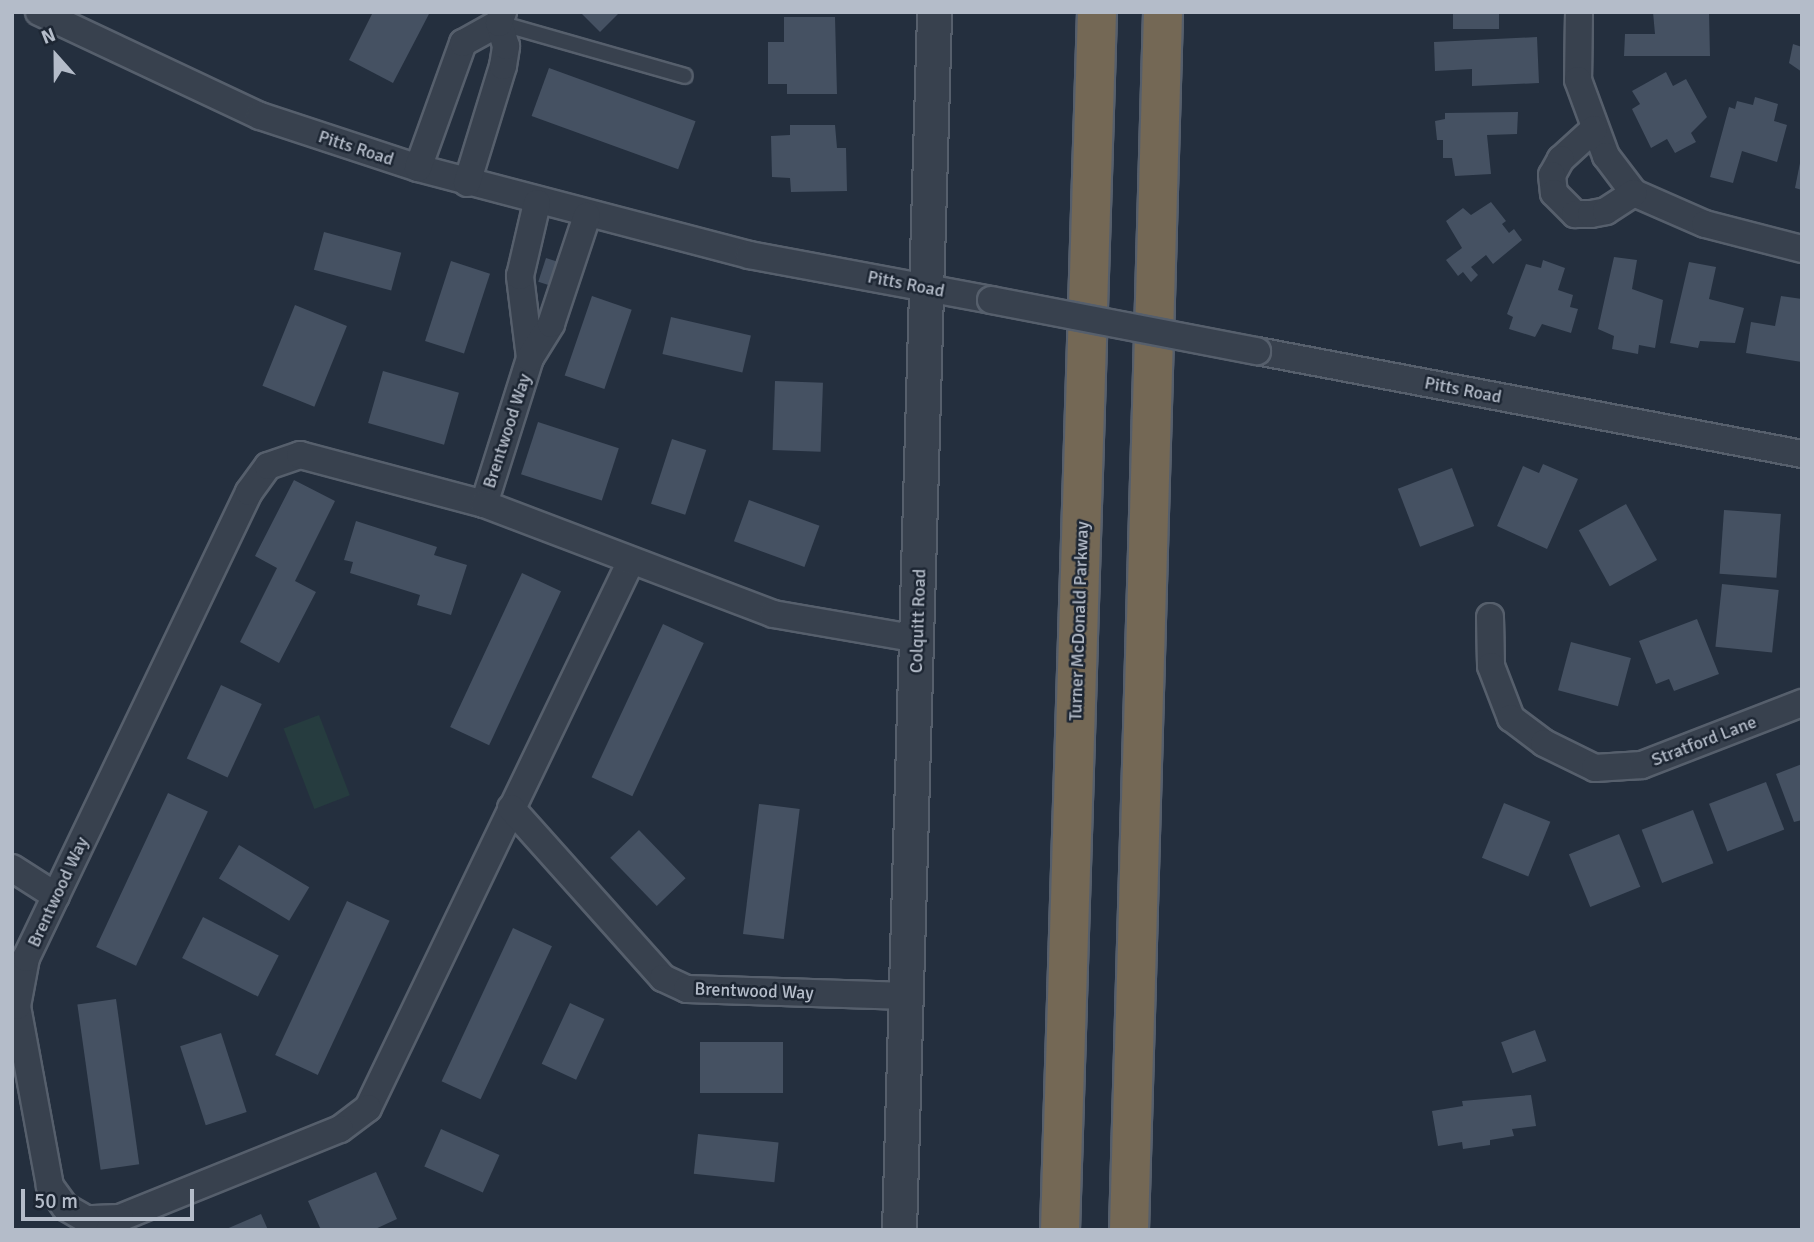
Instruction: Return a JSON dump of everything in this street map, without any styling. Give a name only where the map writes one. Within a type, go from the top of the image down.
[{"type":"highway","name":"Turner McDonald Parkway","points":[[1060,1230],[1097,12]]},
{"type":"highway","points":[[1129,1230],[1163,12]]},
{"type":"street","name":"Colquitt Road","points":[[899,1230],[934,12]]},
{"type":"street","points":[[1579,12],[1578,80],[1605,156],[1634,193],[1705,224],[1802,249]]},
{"type":"street","name":"Pitts Road","points":[[50,15],[260,116],[467,183],[587,216],[749,255],[1802,454]]},
{"type":"street","points":[[418,168],[463,43],[501,17],[506,47],[503,66],[467,183]]},
{"type":"street","points":[[1594,128],[1561,159],[1552,175],[1554,193],[1575,214],[1606,211],[1634,193]]},
{"type":"street","name":"Brentwood Way","points":[[530,358],[520,276],[537,203]]},
{"type":"street","name":"Brentwood Way","points":[[484,504],[530,358],[551,324],[587,216]]},
{"type":"street","name":"Brentwood Way","points":[[631,561],[368,1108],[340,1129],[120,1218],[86,1219],[65,1207],[50,1186],[19,1059],[17,1006],[26,958],[248,492],[268,466],[300,454],[484,504],[773,614],[917,639]]},
{"type":"street","name":"Stratford Lane","points":[[1490,617],[1491,666],[1511,718],[1544,743],[1595,768],[1642,765],[1802,703]]},
{"type":"street","name":"Brentwood Way","points":[[511,808],[663,978],[687,989],[907,996]]},
{"type":"street","points":[[12,868],[56,896]]},
{"type":"lane","points":[[501,17],[685,76]]},
{"type":"green space","points":[[319,715],[350,795],[314,809],[284,729]]},
{"type":"building","points":[[373,12],[430,12],[393,83],[349,60]]},
{"type":"building","points":[[580,12],[620,12],[600,32]]},
{"type":"building","points":[[1453,12],[1499,12],[1499,29],[1453,29]]},
{"type":"building","points":[[1653,12],[1709,12],[1710,56],[1624,56],[1625,34],[1655,34]]},
{"type":"building","points":[[784,17],[835,17],[837,94],[787,94],[787,84],[768,84],[768,42],[784,42]]},
{"type":"building","points":[[1537,37],[1539,83],[1472,86],[1472,69],[1435,71],[1434,42]]},
{"type":"building","points":[[1793,44],[1802,47],[1802,72],[1789,63]]},
{"type":"building","points":[[549,68],[696,121],[678,169],[532,116]]},
{"type":"building","points":[[1666,72],[1673,86],[1686,79],[1707,117],[1691,133],[1696,142],[1675,153],[1667,139],[1651,148],[1632,109],[1640,104],[1632,91]]},
{"type":"building","points":[[1755,97],[1778,104],[1774,121],[1787,125],[1777,162],[1742,151],[1733,183],[1710,177],[1729,107],[1735,109],[1737,101],[1753,105]]},
{"type":"building","points":[[1518,112],[1517,134],[1487,135],[1491,174],[1455,176],[1452,158],[1443,158],[1443,140],[1437,140],[1435,121],[1445,119],[1445,113]]},
{"type":"building","points":[[790,125],[835,125],[837,148],[846,148],[847,191],[791,192],[790,178],[772,177],[771,136],[790,135]]},
{"type":"building","points":[[1802,153],[1802,190],[1795,188]]},
{"type":"building","points":[[1491,202],[1506,221],[1502,224],[1509,233],[1514,229],[1522,240],[1493,264],[1486,255],[1471,267],[1478,275],[1471,282],[1463,272],[1458,276],[1446,260],[1462,248],[1446,221],[1463,208],[1471,215]]},
{"type":"building","points":[[324,232],[401,253],[391,290],[314,270]]},
{"type":"building","points":[[1614,257],[1637,260],[1632,289],[1663,300],[1655,348],[1639,345],[1638,354],[1612,349],[1614,336],[1598,329]]},
{"type":"building","points":[[546,258],[558,262],[551,286],[538,282]]},
{"type":"building","points":[[1543,260],[1565,268],[1558,290],[1573,295],[1570,307],[1578,309],[1571,333],[1542,324],[1535,337],[1509,329],[1513,317],[1507,314],[1526,264],[1541,268]]},
{"type":"building","points":[[451,261],[490,274],[464,354],[425,341]]},
{"type":"building","points":[[1689,262],[1716,267],[1709,299],[1744,308],[1735,343],[1700,341],[1698,348],[1670,343]]},
{"type":"building","points":[[592,296],[632,310],[604,389],[565,375]]},
{"type":"building","points":[[1781,296],[1802,299],[1802,362],[1746,353],[1751,322],[1775,326]]},
{"type":"building","points":[[295,305],[347,326],[314,407],[262,386]]},
{"type":"building","points":[[671,317],[751,335],[742,372],[662,354]]},
{"type":"building","points":[[383,371],[459,393],[444,445],[368,423]]},
{"type":"building","points":[[775,381],[823,383],[821,452],[773,450]]},
{"type":"building","points":[[538,422],[619,448],[602,501],[521,474]]},
{"type":"building","points":[[672,439],[706,450],[685,515],[651,504]]},
{"type":"building","points":[[1543,464],[1578,479],[1547,549],[1497,526],[1523,466],[1539,473]]},
{"type":"building","points":[[1452,468],[1474,526],[1420,547],[1398,489]]},
{"type":"building","points":[[294,480],[335,501],[295,581],[316,592],[279,663],[240,642],[277,568],[255,556]]},
{"type":"building","points":[[749,500],[819,526],[804,567],[734,541]]},
{"type":"building","points":[[1626,504],[1657,560],[1610,586],[1579,530]]},
{"type":"building","points":[[1724,510],[1781,514],[1776,578],[1720,574]]},
{"type":"building","points":[[356,521],[437,547],[434,555],[467,565],[451,615],[417,605],[420,595],[350,573],[353,562],[344,560]]},
{"type":"building","points":[[522,573],[561,591],[489,745],[450,727]]},
{"type":"building","points":[[1722,584],[1779,590],[1772,653],[1715,647]]},
{"type":"building","points":[[1697,619],[1719,674],[1674,691],[1669,679],[1656,684],[1639,641]]},
{"type":"building","points":[[663,624],[704,643],[632,796],[592,777]]},
{"type":"building","points":[[1571,642],[1631,658],[1618,706],[1558,690]]},
{"type":"building","points":[[221,685],[262,704],[228,777],[187,758]]},
{"type":"building","points":[[1802,764],[1802,820],[1794,822],[1776,774]]},
{"type":"building","points":[[1766,782],[1784,830],[1727,851],[1709,804]]},
{"type":"building","points":[[168,793],[208,812],[136,966],[96,947]]},
{"type":"building","points":[[1504,803],[1550,822],[1528,876],[1482,858]]},
{"type":"building","points":[[759,804],[800,809],[784,939],[743,934]]},
{"type":"building","points":[[1693,810],[1713,863],[1662,883],[1642,830]]},
{"type":"building","points":[[639,830],[686,878],[657,906],[610,858]]},
{"type":"building","points":[[1619,834],[1640,887],[1590,907],[1569,854]]},
{"type":"building","points":[[239,845],[309,887],[289,921],[219,878]]},
{"type":"building","points":[[347,901],[390,921],[318,1075],[275,1055]]},
{"type":"building","points":[[203,917],[279,956],[258,997],[182,958]]},
{"type":"building","points":[[513,928],[552,946],[481,1099],[442,1081]]},
{"type":"building","points":[[116,999],[139,1164],[101,1170],[77,1004]]},
{"type":"building","points":[[570,1003],[604,1019],[576,1080],[542,1064]]},
{"type":"building","points":[[1535,1030],[1546,1061],[1512,1073],[1501,1042]]},
{"type":"building","points":[[221,1033],[247,1112],[206,1125],[180,1046]]},
{"type":"building","points":[[700,1042],[783,1042],[783,1093],[700,1093]]},
{"type":"building","points":[[1531,1095],[1536,1126],[1512,1129],[1514,1136],[1490,1140],[1490,1145],[1463,1149],[1462,1142],[1438,1146],[1432,1111],[1463,1106],[1462,1101]]},
{"type":"building","points":[[441,1129],[499,1155],[483,1192],[424,1166]]},
{"type":"building","points":[[698,1134],[779,1142],[774,1182],[694,1174]]},
{"type":"building","points":[[376,1172],[397,1219],[373,1230],[321,1230],[308,1201]]},
{"type":"building","points":[[261,1214],[268,1230],[224,1230]]}]
